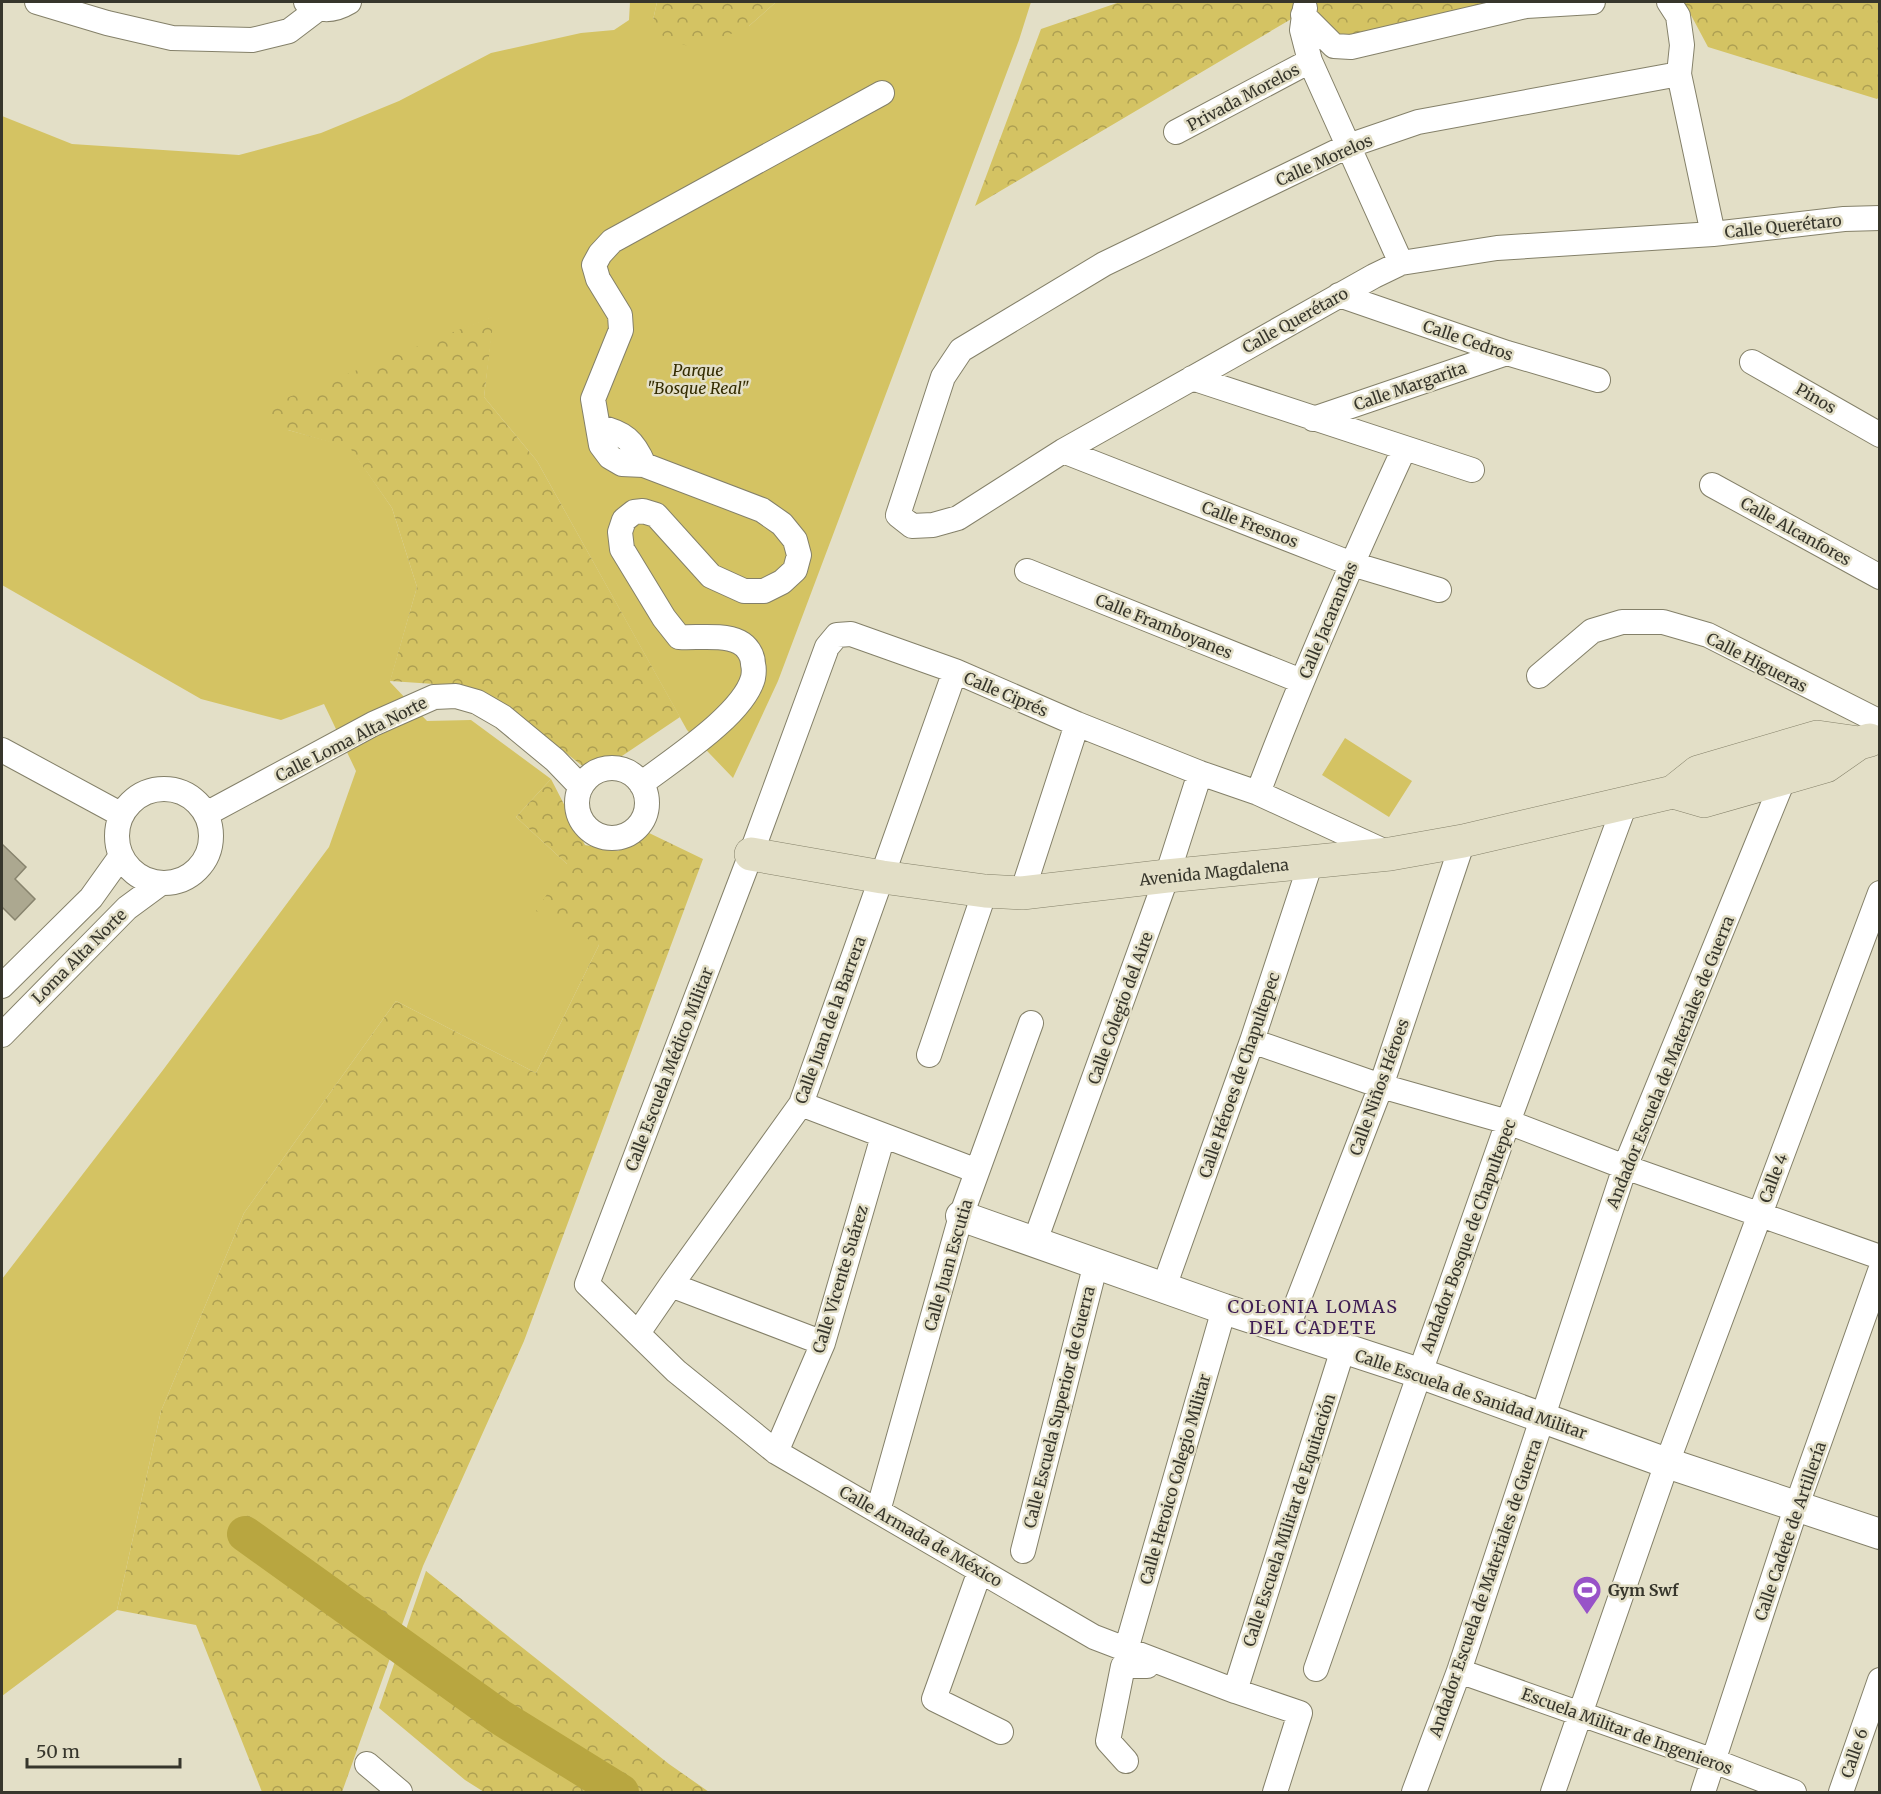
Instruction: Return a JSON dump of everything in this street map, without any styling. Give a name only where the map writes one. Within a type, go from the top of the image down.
[{"type":"main road","name":"Avenida Magdalena","points":[[751,855],[882,878],[985,891],[1022,893],[1390,854],[1463,842],[1673,792],[1698,772],[1817,737],[1873,734]]},
{"type":"main road","points":[[1673,792],[1704,801],[1826,766],[1873,734]]},
{"type":"street","points":[[38,2],[107,23],[172,38],[252,40],[289,31],[312,5],[328,10],[339,8],[349,2]]},
{"type":"street","points":[[1305,8],[1334,46],[1351,47],[1526,6],[1593,2]]},
{"type":"street","points":[[1669,2],[1678,16],[1682,45],[1679,74],[1713,234]]},
{"type":"street","points":[[1305,8],[1302,30],[1310,61],[1401,263]]},
{"type":"street","name":"Privada Morelos","points":[[1176,132],[1310,61]]},
{"type":"street","name":"Calle Morelos","points":[[943,377],[961,350],[1104,264],[1348,146],[1418,122],[1679,74]]},
{"type":"street","points":[[641,784],[729,716],[746,694],[754,676],[753,659],[747,649],[738,642],[725,638],[679,637],[664,618],[622,549],[620,532],[624,520],[634,512],[643,511],[656,515],[711,576],[744,591],[764,591],[782,582],[795,570],[799,555],[795,540],[782,524],[762,510],[644,465],[627,437],[614,430],[598,427],[593,399],[621,330],[620,315],[598,279],[594,266],[600,254],[612,241],[882,93]]},
{"type":"street","name":"Calle Querétaro","points":[[943,377],[898,515],[912,526],[933,525],[958,518],[1063,451],[1339,295],[1401,263],[1497,248],[1713,234],[1844,219],[1880,218]]},
{"type":"street","name":"Calle Cedros","points":[[1339,295],[1507,353],[1598,380]]},
{"type":"street","name":"Calle Margarita","points":[[1313,419],[1507,353]]},
{"type":"street","name":"Pinos","points":[[1752,362],[1880,435]]},
{"type":"street","points":[[1192,378],[1472,470]]},
{"type":"street","name":"Calle Jacarandas","points":[[1258,793],[1302,681],[1404,449]]},
{"type":"street","name":"Calle Fresnos","points":[[1063,451],[1352,564],[1438,590]]},
{"type":"street","name":"Calle Alcanfores","points":[[1712,485],[1880,577]]},
{"type":"street","name":"Calle Framboyanes","points":[[1027,572],[1302,681]]},
{"type":"street","name":"Calle Higueras","points":[[1539,676],[1592,631],[1622,622],[1663,622],[1708,636],[1873,734]]},
{"type":"street","name":"Calle Ciprés","points":[[751,855],[827,647],[837,636],[851,634],[954,671],[1077,724],[1200,773],[1258,793],[1390,854]]},
{"type":"street","name":"Calle Juan de la Barrera","points":[[638,1333],[801,1104],[954,671]]},
{"type":"street","name":"Calle Loma Alta Norte","points":[[206,814],[373,724],[434,697],[456,696],[477,702],[502,717],[555,760],[580,787]]},
{"type":"street","points":[[1022,893],[1077,724]]},
{"type":"street","points":[[2,750],[122,815]]},
{"type":"street","points":[[610,768],[622,770],[633,775],[641,784],[646,807],[643,818],[636,828],[627,834],[616,838],[596,834],[580,818],[577,797],[580,787],[588,777],[598,771],[610,768]]},
{"type":"street","name":"Calle Colegio del Aire","points":[[1035,1241],[1167,876],[1200,773]]},
{"type":"street","name":"Andador Escuela de Materiales de Guerra","points":[[1413,1792],[1460,1671],[1625,1167],[1784,778]]},
{"type":"street","points":[[161,883],[149,881],[137,875],[122,856],[118,835],[122,815],[131,803],[156,790],[171,790],[185,794],[206,814]]},
{"type":"street","name":"Andador Bosque de Chapultepec","points":[[1316,1669],[1508,1122],[1625,804]]},
{"type":"street","name":"Loma Alta Norte","points":[[2,1035],[127,908],[161,883],[175,882],[188,877],[199,868],[207,856],[211,842],[206,814]]},
{"type":"street","name":"Calle Niños Héroes","points":[[1287,1329],[1381,1086],[1463,842]]},
{"type":"street","name":"Calle Escuela Médico Militar","points":[[587,1284],[751,855]]},
{"type":"street","name":"Loma Alta Norte","points":[[2,986],[91,898],[122,856]]},
{"type":"street","name":"Calle Héroes de Chapultepec","points":[[1164,1287],[1252,1041],[1311,862]]},
{"type":"street","points":[[929,1055],[985,891]]},
{"type":"street","name":"Calle 4","points":[[1553,1792],[1667,1463],[1880,893]]},
{"type":"street","name":"Calle Juan Escutia","points":[[873,1518],[961,1216],[1031,1023]]},
{"type":"street","points":[[1252,1041],[1381,1086],[1508,1122],[1625,1167],[1880,1257]]},
{"type":"street","points":[[801,1104],[976,1171]]},
{"type":"street","name":"Calle Vicente Suárez","points":[[776,1452],[823,1343],[883,1136]]},
{"type":"street","name":"Calle Escuela de Sanidad Militar","points":[[961,1216],[1224,1309],[1419,1373],[1667,1463],[1880,1534]]},
{"type":"street","name":"Calle Escuela Superior de Guerra","points":[[1023,1551],[1096,1263]]},
{"type":"street","name":"Calle Cadete de Artillería","points":[[1702,1792],[1797,1505],[1880,1271]]},
{"type":"street","name":"Calle Armada de México","points":[[587,1284],[675,1371],[776,1452],[873,1518],[910,1531],[1094,1637],[1235,1691],[1300,1713],[1275,1792]]},
{"type":"street","points":[[671,1284],[823,1343]]},
{"type":"street","name":"Calle Heroico Colegio Militar","points":[[1126,1650],[1224,1309]]},
{"type":"street","name":"Calle Escuela Militar de Equitación","points":[[1235,1691],[1343,1349]]},
{"type":"street","points":[[980,1571],[934,1699],[1001,1732]]},
{"type":"street","points":[[1126,1761],[1108,1741],[1124,1666],[1148,1666],[1150,1659]]},
{"type":"street","name":"Escuela Militar de Ingenieros","points":[[1460,1671],[1714,1761],[1794,1792]]},
{"type":"street","name":"Calle 6","points":[[1841,1792],[1880,1680]]},
{"type":"street","points":[[367,1764],[400,1792]]},
{"type":"green space","name":"Parque \"Bosque Real\"","points":[[630,2],[657,2],[653,20],[749,26],[776,2],[1031,2],[1019,40],[778,681],[733,778],[687,730],[537,461],[484,397],[493,317],[346,376],[288,430],[350,447],[392,508],[417,587],[390,682],[427,721],[471,720],[551,779],[516,817],[567,864],[599,945],[536,1073],[396,1001],[244,1213],[161,1411],[117,1610],[2,1696],[2,1279],[163,1070],[329,847],[356,771],[324,704],[281,720],[201,699],[2,585],[2,116],[72,144],[239,155],[321,133],[399,101],[491,53],[581,33],[614,30],[629,20]]},
{"type":"green space","points":[[657,2],[776,2],[749,26],[697,49],[664,38],[653,20]]},
{"type":"green space","points":[[1120,2],[1505,2],[1496,7],[1334,59],[1313,42],[1293,18],[975,206],[1041,29]]},
{"type":"green space","points":[[1684,2],[1879,2],[1879,97],[1877,99],[1708,47]]},
{"type":"green space","points":[[494,316],[484,397],[537,461],[680,717],[619,758],[585,768],[528,723],[449,685],[390,681],[417,587],[392,508],[350,448],[288,430],[256,410]]},
{"type":"green space","points":[[1345,738],[1412,781],[1389,817],[1322,775]]},
{"type":"green space","points":[[551,779],[585,845],[618,851],[647,832],[703,859],[524,1341],[423,1566],[342,1792],[262,1792],[196,1625],[117,1610],[161,1411],[244,1213],[396,1001],[536,1073],[599,945],[536,911],[567,864],[516,817]]},
{"type":"green space","points":[[426,1571],[669,1764],[709,1792],[484,1792],[465,1780],[379,1708]]},
{"type":"building","points":[[2,844],[26,867],[15,879],[35,899],[15,920],[2,907]]},
{"type":"waterway","points":[[245,1534],[500,1717],[621,1792]]},
{"type":"place","name":"Gym Swf","points":[[1587,1616]]},
{"type":"district","name":"COLONIA LOMAS DEL CADETE","points":[[1313,1316]]}]
